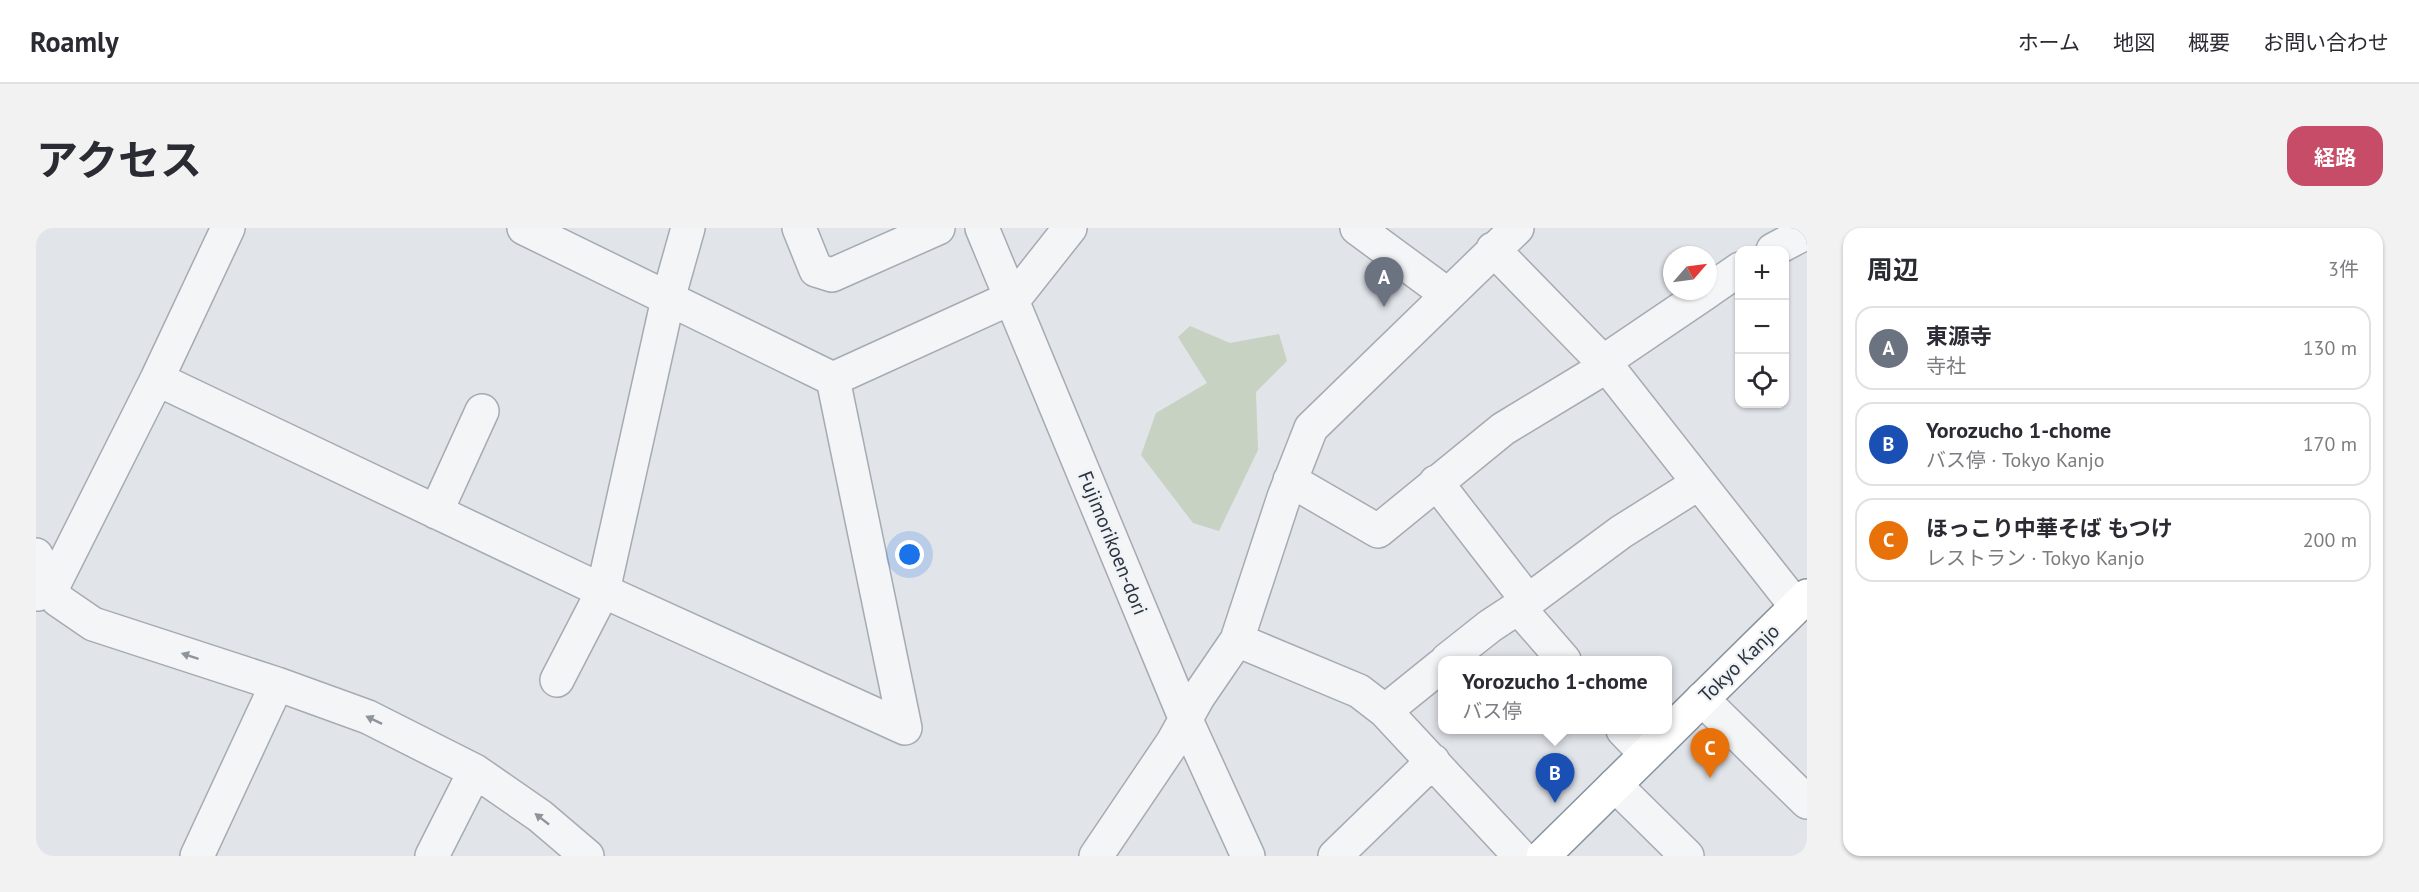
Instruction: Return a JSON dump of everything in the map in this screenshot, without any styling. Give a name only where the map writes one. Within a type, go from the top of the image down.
[{"type":"highway","name":"Tokyo Kanjo","points":[[1672,728],[1802,601]]},
{"type":"highway","name":"Tokyo Kanjo","points":[[1543,856],[1666,734]]},
{"type":"street","points":[[45,591],[157,380],[228,228]]},
{"type":"street","points":[[524,228],[833,379]]},
{"type":"street","points":[[556,680],[603,591],[668,299],[688,228]]},
{"type":"street","points":[[799,228],[816,270],[832,275],[938,228]]},
{"type":"street","name":"Fujimorikoen-dori","points":[[982,228],[1186,720],[1248,856]]},
{"type":"street","points":[[833,379],[1017,295],[1070,228]]},
{"type":"street","points":[[1357,228],[1448,295]]},
{"type":"street","points":[[1781,246],[1807,232]]},
{"type":"street","points":[[1096,856],[1173,742],[1198,696],[1237,640],[1290,480],[1311,428],[1505,238],[1699,483],[1802,601]]},
{"type":"street","points":[[1717,285],[1735,272]]},
{"type":"street","points":[[1290,480],[1378,531],[1503,429],[1607,366],[1615,354],[1695,300]]},
{"type":"street","points":[[157,380],[603,591],[905,728],[833,379]]},
{"type":"street","points":[[436,512],[482,411]]},
{"type":"street","points":[[1436,482],[1561,656]]},
{"type":"street","points":[[1453,656],[1490,626],[1621,532],[1699,483]]},
{"type":"street","points":[[36,555],[45,591],[93,624],[277,684],[368,717],[475,771],[540,816],[587,856]]},
{"type":"street","points":[[1237,640],[1359,691],[1385,711],[1520,856]]},
{"type":"street","points":[[1385,711],[1438,668]]},
{"type":"street","points":[[197,856],[277,684]]},
{"type":"street","points":[[1702,699],[1807,802]]},
{"type":"street","points":[[1628,734],[1646,754]]},
{"type":"street","points":[[1335,856],[1433,761]]},
{"type":"street","points":[[432,856],[475,771]]},
{"type":"street","points":[[1615,785],[1687,856]]},
{"type":"green space","points":[[1190,326],[1230,343],[1279,334],[1287,361],[1256,392],[1258,450],[1219,531],[1193,523],[1141,455],[1156,413],[1207,383],[1178,337]]},
{"type":"place","name":"東源寺","points":[[1384,307]]},
{"type":"place","name":"ほっこり中華そば もつけ","points":[[1710,778]]},
{"type":"place","name":"Yorozucho 1-chome","points":[[1555,803]]}]
